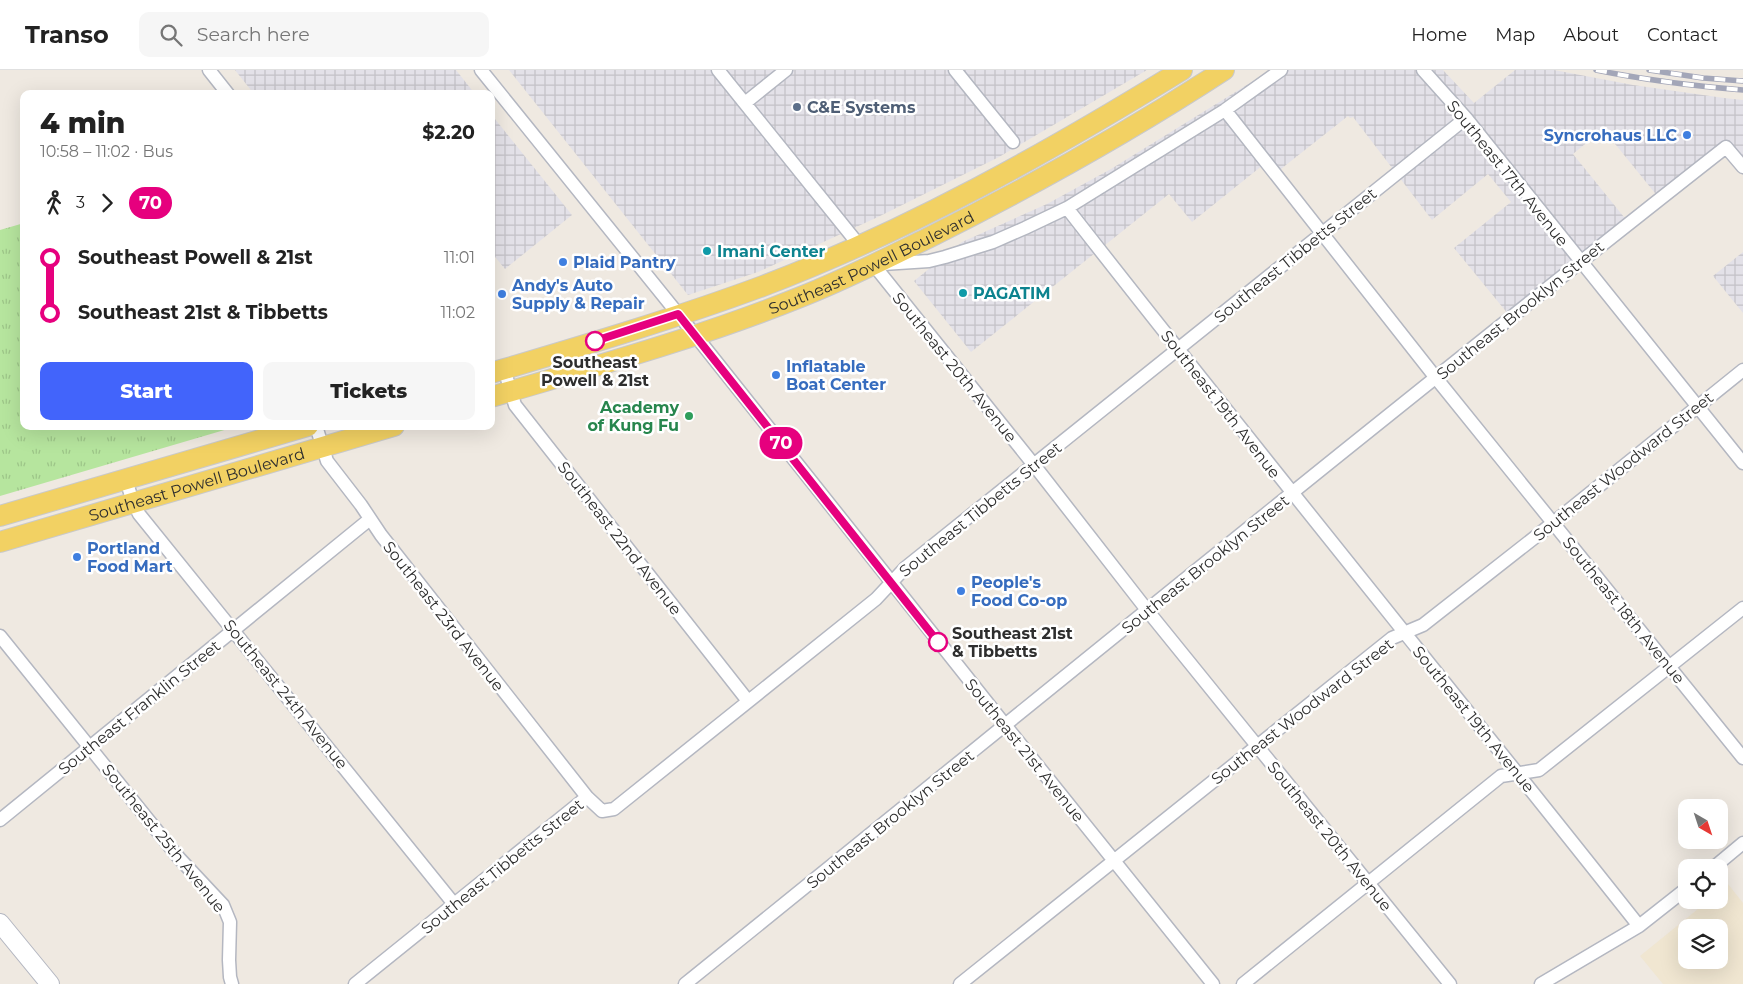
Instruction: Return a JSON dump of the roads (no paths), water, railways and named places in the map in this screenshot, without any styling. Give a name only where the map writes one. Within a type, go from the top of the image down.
[{"type":"main road","name":"Southeast Powell Boulevard","points":[[497,371],[764,286],[859,246],[1011,171],[1114,112],[1182,70]]},
{"type":"main road","name":"Southeast Powell Boulevard","points":[[495,396],[695,334],[802,297],[991,207],[1046,178],[1130,130],[1224,70]]},
{"type":"main road","name":"Southeast Powell Boulevard","points":[[0,516],[295,430]]},
{"type":"main road","name":"Southeast Powell Boulevard","points":[[0,542],[380,430]]},
{"type":"street","points":[[209,70],[225,90]]},
{"type":"street","name":"Southeast 21st Avenue","points":[[481,70],[695,334],[1005,726],[1214,984]]},
{"type":"street","points":[[718,70],[859,246]]},
{"type":"street","points":[[745,103],[786,70]]},
{"type":"street","points":[[956,70],[1013,142]]},
{"type":"street","points":[[874,264],[928,261],[946,257],[993,242],[1066,208],[1224,110],[1281,70]]},
{"type":"street","name":"Southeast 17th Avenue","points":[[1423,70],[1466,118],[1743,463]]},
{"type":"street","name":"Southeast 18th Avenue","points":[[1224,110],[1436,378],[1743,758]]},
{"type":"street","name":"Southeast Tibbetts Street","points":[[355,984],[587,797],[602,811],[614,809],[876,599],[905,568],[1466,118]]},
{"type":"street","name":"Southeast Brooklyn Street","points":[[685,984],[1580,261],[1726,147],[1743,167]]},
{"type":"street","name":"Southeast 19th Avenue","points":[[1066,208],[1639,926]]},
{"type":"street","name":"Southeast 20th Avenue","points":[[874,264],[1147,610],[1450,984]]},
{"type":"street","name":"Southeast Woodward Street","points":[[960,984],[974,980],[1114,861],[1392,638],[1423,625],[1743,370]]},
{"type":"street","name":"Southeast 22nd Avenue","points":[[497,371],[511,391],[515,405],[748,701]]},
{"type":"street","name":"Southeast 23rd Avenue","points":[[317,430],[326,461],[381,535],[587,797]]},
{"type":"street","name":"Southeast 24th Avenue","points":[[126,480],[139,514],[454,904]]},
{"type":"street","name":"Southeast Franklin Street","points":[[0,820],[370,519]]},
{"type":"street","points":[[1243,984],[1501,776],[1518,775],[1538,770],[1743,608]]},
{"type":"street","name":"Southeast 25th Avenue","points":[[0,636],[179,858],[223,905],[230,922],[229,960],[232,984]]},
{"type":"street","points":[[1724,859],[1743,843]]},
{"type":"street","points":[[1541,984],[1639,926],[1678,895]]},
{"type":"street","points":[[0,923],[50,984]]},
{"type":"railway","points":[[1596,70],[1706,87],[1743,90]]},
{"type":"railway","points":[[1649,70],[1703,78],[1743,81]]},
{"type":"place","name":"C&E Systems","points":[[797,107]]},
{"type":"place","name":"Syncrohaus LLC","points":[[1687,135]]},
{"type":"place","name":"Imani Center","points":[[707,251]]},
{"type":"place","name":"Plaid Pantry","points":[[563,262]]},
{"type":"place","name":"PAGATIM","points":[[963,293]]},
{"type":"place","name":"Andy's Auto Supply & Repair","points":[[502,294]]},
{"type":"place","name":"Southeast Powell & 21st","points":[[595,341]]},
{"type":"place","name":"Inflatable Boat Center","points":[[776,375]]},
{"type":"place","name":"Academy of Kung Fu","points":[[689,416]]},
{"type":"place","name":"Portland Food Mart","points":[[77,557]]},
{"type":"place","name":"People's Food Co-op","points":[[961,591]]},
{"type":"place","name":"Southeast 21st & Tibbetts","points":[[938,642]]}]
